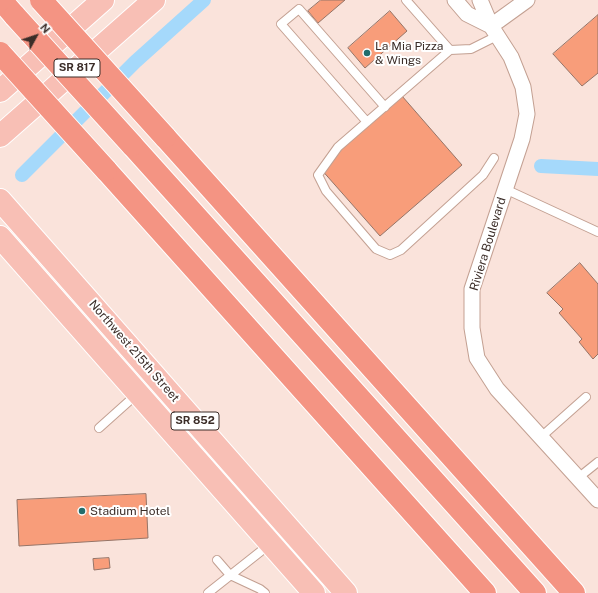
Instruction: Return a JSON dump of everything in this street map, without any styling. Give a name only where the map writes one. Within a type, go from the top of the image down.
[{"type":"highway","points":[[41,0],[574,593]]},
{"type":"highway","points":[[8,8],[535,593]]},
{"type":"highway","points":[[0,53],[486,593]]},
{"type":"main road","name":"SR 817","points":[[0,91],[103,0]]},
{"type":"main road","name":"SR 817","points":[[0,136],[154,0]]},
{"type":"main road","name":"Northwest 215th Street","points":[[0,200],[346,593]]},
{"type":"main road","name":"Northwest 215th Street","points":[[0,237],[314,593]]},
{"type":"main road","points":[[270,544],[289,527]]},
{"type":"street","points":[[455,0],[467,14],[494,31],[527,0]]},
{"type":"street","name":"Riviera Boulevard","points":[[480,0],[494,31],[511,57],[523,87],[527,114],[522,139],[472,289],[472,328],[477,358],[497,389],[598,500]]},
{"type":"lane","points":[[406,0],[450,50]]},
{"type":"lane","points":[[367,122],[281,24],[298,9],[385,107]]},
{"type":"lane","points":[[494,31],[471,49],[450,50],[338,147],[324,164],[318,175],[326,190],[376,249],[390,255],[402,250],[483,175],[494,158]]},
{"type":"lane","points":[[505,189],[598,232]]},
{"type":"lane","points":[[99,428],[138,394]]},
{"type":"lane","points":[[541,437],[586,397]]},
{"type":"lane","points":[[578,478],[598,462]]},
{"type":"lane","points":[[208,593],[270,544]]},
{"type":"lane","points":[[217,560],[230,575],[260,589],[265,593]]},
{"type":"building","points":[[321,0],[345,0],[318,23],[308,11]]},
{"type":"building","points":[[390,11],[407,31],[365,68],[348,48]]},
{"type":"building","points":[[598,15],[598,73],[582,86],[553,54]]},
{"type":"building","points":[[402,96],[462,165],[380,236],[320,168]]},
{"type":"building","points":[[580,263],[598,284],[598,354],[593,359],[579,342],[582,339],[559,313],[563,309],[547,293]]},
{"type":"building","name":"Stadium Hotel","points":[[146,494],[148,538],[19,546],[17,500]]},
{"type":"building","points":[[109,558],[110,568],[94,570],[93,559]]},
{"type":"waterway","points":[[22,175],[135,62],[204,0]]},
{"type":"waterway","points":[[541,166],[598,169]]},
{"type":"place","name":"La Mia Pizza & Wings","points":[[367,53]]},
{"type":"place","name":"Stadium Hotel","points":[[82,511]]}]
